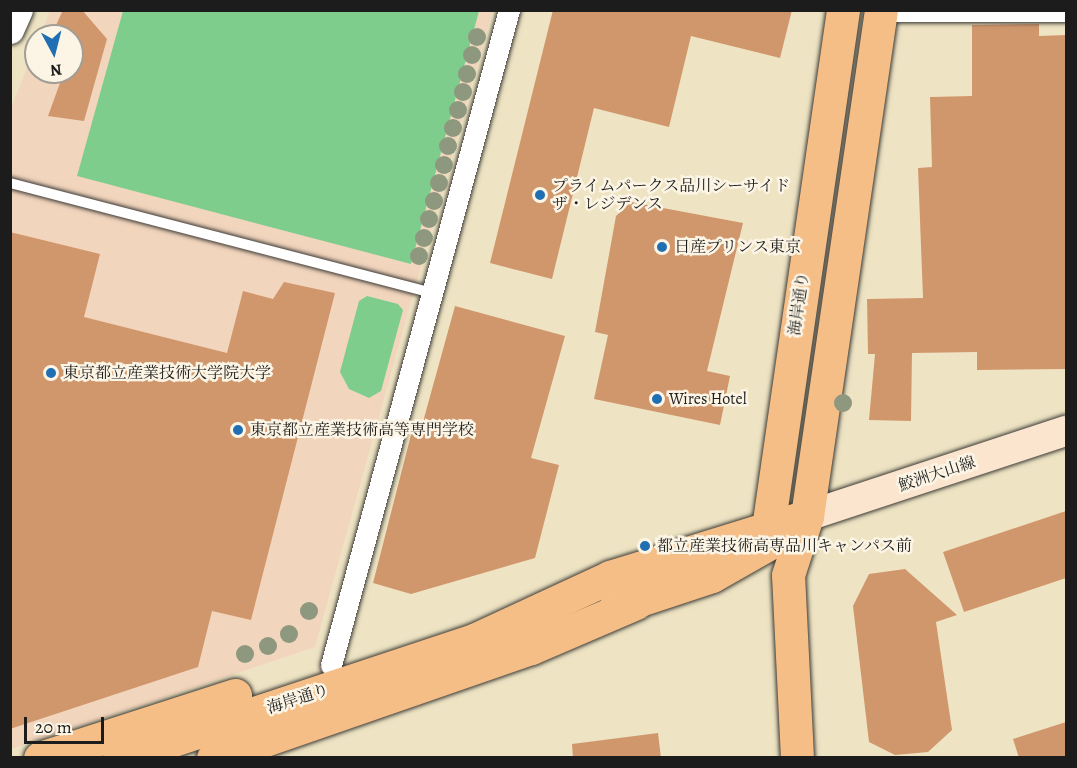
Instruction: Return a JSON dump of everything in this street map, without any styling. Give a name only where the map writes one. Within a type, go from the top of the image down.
[{"type":"main road","name":"海岸通り","points":[[769,537],[843,10]]},
{"type":"main road","points":[[797,758],[788,575],[807,516],[881,11]]},
{"type":"main road","name":"鮫洲大山線","points":[[807,516],[1066,431]]},
{"type":"main road","name":"海岸通り","points":[[476,639],[636,603],[712,576],[769,537],[807,516]]},
{"type":"main road","name":"海岸通り","points":[[119,758],[476,639],[610,577],[769,537]]},
{"type":"main road","points":[[769,537],[788,575]]},
{"type":"main road","points":[[40,758],[610,577]]},
{"type":"main road","points":[[213,758],[531,648],[636,603]]},
{"type":"street","points":[[10,30],[19,10]]},
{"type":"street","points":[[331,665],[509,10]]},
{"type":"street","points":[[881,11],[1066,11]]},
{"type":"lane","points":[[10,183],[432,293]]},
{"type":"shaded area","points":[[50,11],[492,11],[315,647],[11,749],[10,110],[24,76],[24,84],[84,84],[84,24],[45,24]]},
{"type":"green space","points":[[123,11],[479,11],[411,264],[77,176]]},
{"type":"green space","points":[[367,296],[398,304],[403,310],[381,391],[369,398],[349,389],[340,372],[359,301]]},
{"type":"building","points":[[63,10],[82,10],[107,39],[84,121],[48,116],[60,84],[84,84],[84,24],[57,24]]},
{"type":"building","name":"プライムパークス品川シーサイド ザ・レジデンス","points":[[553,10],[792,10],[780,58],[691,36],[669,127],[594,108],[552,279],[490,263]]},
{"type":"building","points":[[1039,24],[1039,36],[1066,35],[1066,369],[977,370],[977,352],[912,353],[911,421],[869,420],[875,354],[868,354],[867,299],[923,298],[918,168],[932,167],[930,97],[972,96],[972,25]]},
{"type":"building","points":[[631,202],[743,223],[707,371],[730,376],[720,425],[594,399],[608,335],[595,332],[616,216]]},
{"type":"building","points":[[10,232],[100,254],[84,317],[227,353],[243,291],[273,299],[284,282],[335,293],[251,620],[212,611],[198,667],[10,729]]},
{"type":"building","points":[[455,306],[565,336],[531,458],[559,465],[535,558],[411,594],[373,583],[413,427],[421,429]]},
{"type":"building","points":[[1066,511],[1066,578],[964,612],[943,552]]},
{"type":"building","points":[[905,569],[957,615],[936,622],[952,730],[928,752],[895,755],[869,742],[853,606],[869,574]]},
{"type":"building","points":[[1066,722],[1066,758],[1019,758],[1013,739]]},
{"type":"building","points":[[658,733],[661,758],[573,758],[572,744]]},
{"type":"place","name":"プライムパークス品川シーサイド ザ・レジデンス","points":[[540,195]]},
{"type":"place","name":"日産プリンス東京","points":[[662,247]]},
{"type":"place","name":"東京都立産業技術大学院大学","points":[[51,373]]},
{"type":"place","name":"Wires Hotel","points":[[657,399]]},
{"type":"place","name":"東京都立産業技術高等専門学校","points":[[238,430]]},
{"type":"place","name":"都立産業技術高専品川キャンパス前","points":[[645,546]]}]
